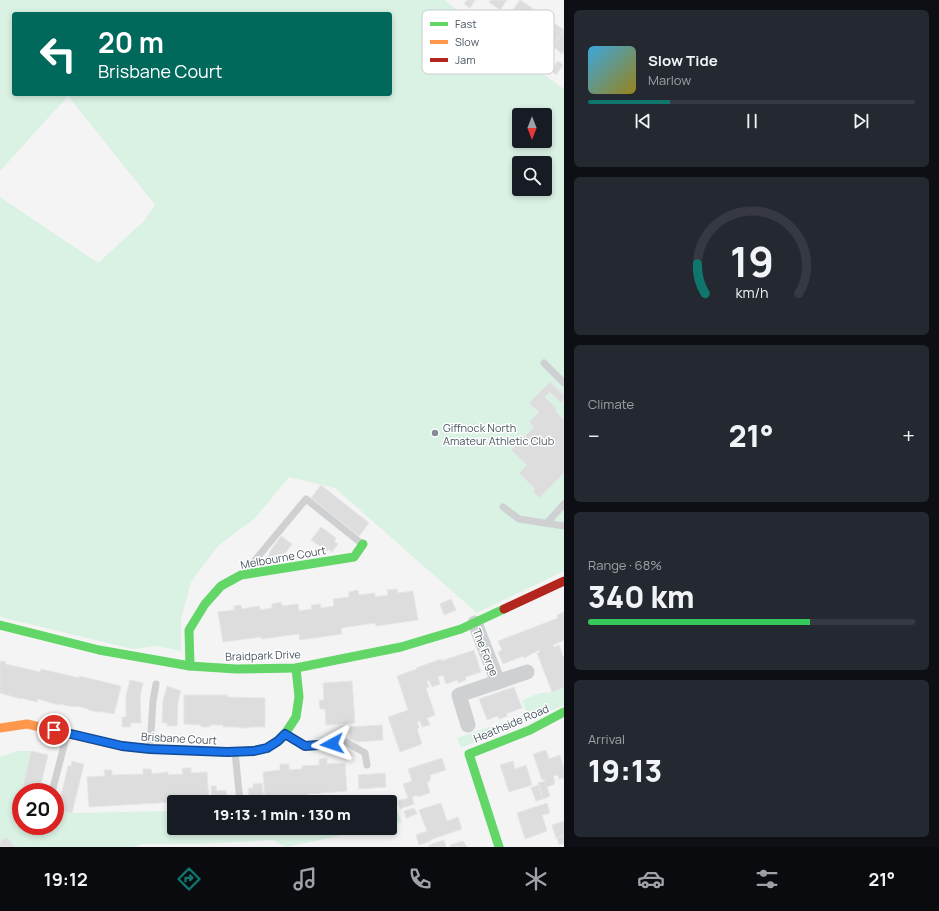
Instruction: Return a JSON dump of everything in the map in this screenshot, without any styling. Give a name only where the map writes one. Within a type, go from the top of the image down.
[{"type":"street","name":"Melbourne Court","points":[[190,666],[189,630],[205,604],[221,586],[241,575],[354,557],[363,544]]},
{"type":"street","name":"Braidpark Drive","points":[[0,625],[99,650],[190,666],[236,669],[296,668],[401,647],[461,629],[564,581]]},
{"type":"street","name":"The Forge","points":[[475,623],[498,682]]},
{"type":"street","name":"Brisbane Court","points":[[0,728],[27,724],[122,746],[150,749],[235,752],[254,751],[267,748],[278,741],[285,734],[296,717],[299,697],[296,668]]},
{"type":"street","name":"The Forge","points":[[468,725],[459,695],[527,672]]},
{"type":"street","name":"Heathside Road","points":[[500,847],[469,754],[530,730],[564,712]]},
{"type":"lane","points":[[544,363],[564,383]]},
{"type":"lane","name":"Melbourne Court","points":[[249,574],[251,565],[306,499],[363,544]]},
{"type":"lane","points":[[547,524],[564,504]]},
{"type":"lane","points":[[503,507],[519,518],[564,526]]},
{"type":"lane","points":[[150,749],[153,701],[156,684]]},
{"type":"lane","points":[[54,783],[67,734]]},
{"type":"lane","points":[[285,734],[305,746],[346,742],[365,753],[367,765]]},
{"type":"lane","points":[[235,752],[239,795]]},
{"type":"green space","points":[[0,0],[444,0],[457,10],[422,10],[422,74],[543,74],[564,89],[564,571],[477,613],[335,488],[289,477],[255,518],[218,546],[191,582],[181,619],[181,651],[158,646],[133,649],[0,617],[0,197],[98,263],[144,221],[155,205],[68,96],[0,171]]},
{"type":"green space","points":[[564,687],[564,705],[461,748],[457,738],[527,714],[522,700],[540,693],[552,692]]},
{"type":"green space","points":[[17,751],[31,751],[24,783],[12,783],[12,835],[64,835],[64,811],[73,813],[167,811],[167,835],[343,835],[286,847],[273,840],[203,844],[143,844],[134,847],[15,847],[6,837],[0,842],[0,757]]},
{"type":"green space","points":[[397,811],[402,822],[397,823]]},
{"type":"building","points":[[467,0],[475,0],[470,8],[464,4]]},
{"type":"building","points":[[490,0],[507,0],[500,10],[489,2]]},
{"type":"building","points":[[520,0],[532,8],[531,10],[513,10]]},
{"type":"building","points":[[554,23],[564,30],[554,45]]},
{"type":"building","points":[[564,30],[564,53],[563,52],[562,54],[554,47]]},
{"type":"building","points":[[558,61],[563,65],[556,75],[554,73],[554,67]]},
{"type":"building","name":"Giffnock North Amateur Athletic Club","points":[[550,382],[564,395],[564,399],[561,403],[550,392],[545,397],[557,409],[555,411],[564,420],[564,473],[539,498],[533,491],[535,489],[519,473],[527,465],[511,450],[534,427],[529,422],[539,412],[529,403]]},
{"type":"building","points":[[321,485],[369,523],[359,536],[311,498]]},
{"type":"building","points":[[321,527],[336,538],[334,541],[338,544],[332,552],[329,549],[327,551],[311,540]]},
{"type":"building","points":[[281,536],[292,544],[277,564],[267,558]]},
{"type":"building","points":[[397,589],[398,593],[413,591],[418,620],[376,626],[375,623],[341,628],[342,634],[300,640],[299,634],[223,642],[218,612],[234,610],[234,606],[241,605],[242,609],[259,606],[260,610],[272,608],[272,604],[281,602],[282,606],[298,604],[299,611],[312,609],[311,605],[320,604],[321,608],[334,606],[333,599],[349,597],[349,592],[358,590],[359,595],[375,593],[375,597],[388,595],[387,590]]},
{"type":"building","points":[[451,599],[456,610],[444,615],[440,604]]},
{"type":"building","points":[[564,612],[564,640],[553,645],[554,647],[559,645],[564,659],[564,687],[552,692],[537,653],[540,652],[539,650],[524,658],[523,656],[503,664],[498,652],[502,650],[498,641],[558,618],[557,615]]},
{"type":"building","points":[[474,650],[481,672],[465,677],[466,680],[458,683],[457,680],[446,684],[443,675],[438,677],[440,684],[432,687],[429,680],[427,681],[429,687],[426,688],[435,715],[427,718],[430,725],[422,727],[420,721],[417,722],[419,728],[417,729],[422,744],[400,752],[388,717],[408,710],[397,676],[441,659],[441,661]]},
{"type":"building","points":[[0,661],[6,662],[5,664],[40,672],[41,669],[121,686],[114,714],[97,712],[76,706],[59,705],[38,699],[37,702],[0,693]]},
{"type":"building","points":[[130,680],[143,683],[140,696],[141,723],[131,723],[131,727],[122,727],[122,717],[126,717],[126,696]]},
{"type":"building","points":[[352,681],[355,723],[326,725],[325,709],[320,709],[319,700],[324,700],[323,683]]},
{"type":"building","points":[[167,686],[181,691],[178,701],[177,726],[167,726],[167,723],[162,723],[163,701]]},
{"type":"building","points":[[514,687],[522,708],[506,714],[508,716],[499,719],[498,716],[487,720],[479,699]]},
{"type":"building","points":[[184,695],[227,695],[227,697],[265,698],[265,727],[239,728],[223,727],[223,725],[210,725],[210,727],[201,727],[201,725],[184,724]]},
{"type":"building","points":[[382,725],[383,740],[355,742],[355,740],[350,740],[350,727]]},
{"type":"building","points":[[546,750],[549,759],[560,755],[564,769],[564,778],[559,779],[558,775],[553,776],[555,782],[553,785],[547,787],[550,796],[543,799],[538,783],[545,781],[544,779],[542,780],[533,754]]},
{"type":"building","points":[[31,751],[48,755],[41,783],[24,783]]},
{"type":"building","points":[[327,758],[327,764],[345,763],[347,791],[308,795],[265,795],[263,772],[280,770],[280,764],[289,764],[289,770],[302,769],[302,766],[319,765],[319,759]]},
{"type":"building","points":[[442,758],[446,770],[430,775],[431,778],[429,782],[427,782],[430,793],[412,797],[414,804],[400,809],[398,801],[408,798],[403,784],[412,781],[408,769]]},
{"type":"building","points":[[72,761],[84,764],[72,813],[64,811],[64,783],[68,766],[71,766]]},
{"type":"building","points":[[513,761],[515,769],[526,765],[532,785],[509,792],[500,765]]},
{"type":"building","points":[[182,768],[191,768],[191,773],[207,772],[209,795],[167,795],[167,802],[89,807],[87,777],[105,776],[104,770],[112,770],[112,775],[143,774],[143,769],[151,769],[152,774],[168,772],[168,775],[183,774]]},
{"type":"building","points":[[385,773],[386,787],[359,789],[358,775]]},
{"type":"building","points":[[262,783],[263,795],[248,795],[248,788],[253,788],[253,784]]},
{"type":"building","points":[[538,785],[543,799],[536,801],[531,788]]},
{"type":"building","points":[[211,786],[216,786],[217,791],[226,790],[226,795],[212,795]]},
{"type":"building","points":[[441,803],[447,821],[458,817],[462,829],[419,845],[416,835],[427,831],[419,810]]},
{"type":"building","points":[[547,803],[550,813],[542,815],[547,831],[525,839],[517,813]]},
{"type":"building","points":[[414,808],[417,814],[406,818],[404,811]]},
{"type":"building","points":[[564,821],[564,835],[556,838],[552,825]]},
{"type":"building","points":[[564,836],[564,843],[559,845],[557,838]]},
{"type":"building","points":[[6,837],[15,847],[0,847],[0,842]]},
{"type":"building","points":[[444,840],[446,847],[429,847],[429,845]]},
{"type":"building","points":[[463,841],[467,847],[451,847],[450,845]]},
{"type":"traffic: fast","points":[[190,666],[189,630],[205,604],[221,586],[241,575],[354,557],[363,544]]},
{"type":"traffic: fast","points":[[0,625],[99,650],[190,666],[236,669],[296,668],[401,647],[461,629],[504,609]]},
{"type":"traffic: fast","points":[[229,752],[254,751],[267,748],[278,741],[285,734],[296,717],[299,697],[296,668]]},
{"type":"traffic: fast","points":[[499,847],[469,754],[530,730],[564,712]]},
{"type":"traffic: slow","points":[[0,728],[27,724],[122,746],[150,749],[229,752]]},
{"type":"traffic: jam","points":[[504,609],[564,581]]},
{"type":"place","name":"Giffnock North Amateur Athletic Club","points":[[435,433]]},
{"type":"route","points":[[54,730],[122,746],[150,749],[227,752],[254,751],[267,748],[278,741],[285,734],[305,746],[332,744]]}]
